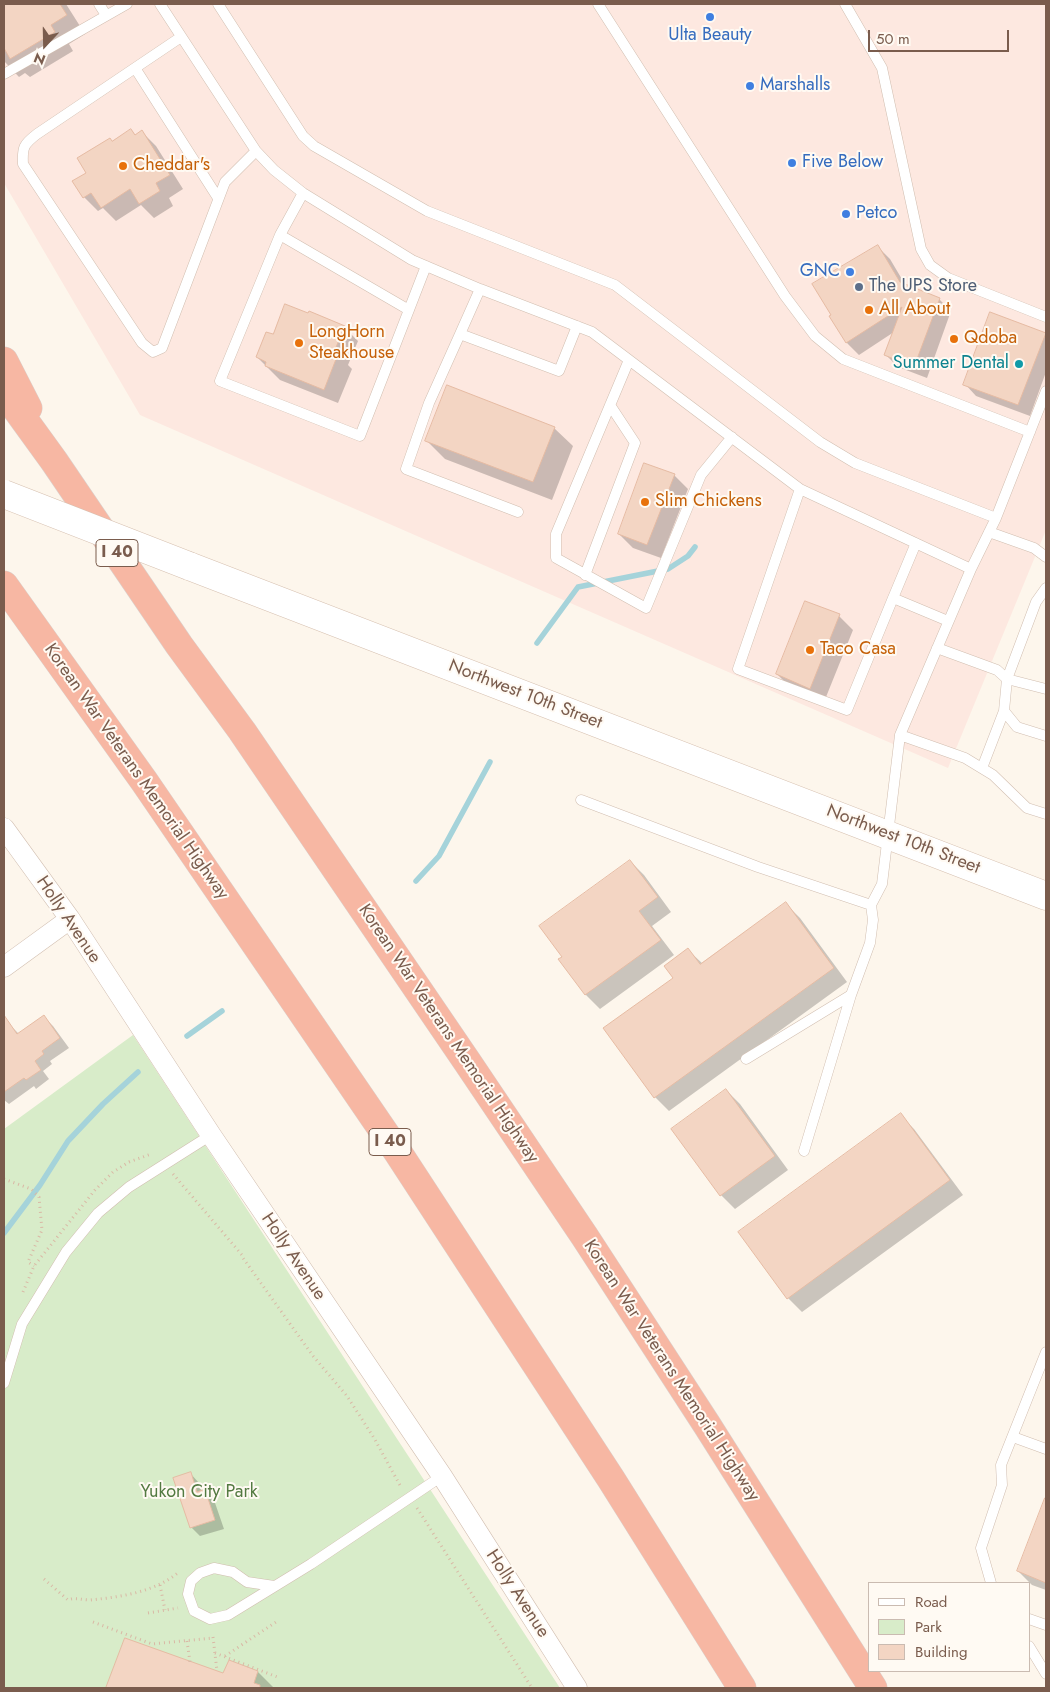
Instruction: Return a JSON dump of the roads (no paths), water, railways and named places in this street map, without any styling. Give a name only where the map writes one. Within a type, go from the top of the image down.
[{"type":"highway","points":[[4,361],[54,461]]},
{"type":"highway","name":"Korean War Veterans Memorial Highway","points":[[4,392],[54,461],[179,645],[247,739],[585,1237],[707,1425],[873,1688]]},
{"type":"highway","name":"Korean War Veterans Memorial Highway","points":[[4,585],[144,781],[397,1151],[611,1479],[742,1688]]},
{"type":"main road","name":"Northwest 10th Street","points":[[4,494],[1046,896]]},
{"type":"street","name":"Holly Avenue","points":[[4,828],[70,919],[211,1136],[442,1476],[577,1688]]},
{"type":"street","points":[[4,967],[70,919]]},
{"type":"lane","points":[[99,4],[106,15]]},
{"type":"lane","points":[[4,74],[127,4]]},
{"type":"lane","points":[[160,4],[256,152],[274,170],[303,193],[412,260],[480,289],[592,332],[800,489],[971,569]]},
{"type":"lane","points":[[218,4],[303,136],[314,146],[427,211],[615,285],[820,442],[855,463],[996,518]]},
{"type":"lane","points":[[598,4],[785,296],[815,336],[844,359],[1030,432]]},
{"type":"lane","points":[[845,4],[882,68],[921,249],[930,264],[948,278],[1046,317]]},
{"type":"lane","points":[[181,37],[37,134],[26,142],[22,152],[23,164],[28,172],[142,343],[153,352],[162,348],[225,182],[256,152]]},
{"type":"lane","points":[[135,68],[218,198]]},
{"type":"lane","points":[[303,193],[280,235],[220,381],[360,436],[426,266]]},
{"type":"lane","points":[[280,235],[409,310]]},
{"type":"lane","points":[[480,289],[429,404],[406,469],[518,512]]},
{"type":"lane","points":[[460,334],[559,371],[577,326]]},
{"type":"lane","points":[[629,360],[556,534],[556,558],[646,608],[701,475],[732,437]]},
{"type":"lane","points":[[804,1151],[851,995],[870,943],[873,920],[871,905],[882,884],[900,735],[971,569],[996,518],[1046,391]]},
{"type":"lane","points":[[585,575],[635,443],[610,405]]},
{"type":"lane","points":[[800,489],[738,669],[847,710],[916,543]]},
{"type":"lane","points":[[989,532],[1034,548],[1046,558]]},
{"type":"lane","points":[[982,768],[1004,711],[1007,679],[1036,602],[1046,588]]},
{"type":"lane","points":[[893,598],[948,621]]},
{"type":"lane","points":[[937,648],[997,670],[1007,679],[1046,689]]},
{"type":"lane","points":[[1004,711],[1017,727],[1046,736]]},
{"type":"lane","points":[[900,735],[965,758],[993,775],[1027,808],[1046,814]]},
{"type":"lane","points":[[581,800],[758,868],[871,905]]},
{"type":"lane","points":[[746,1059],[851,995]]},
{"type":"lane","points":[[4,1383],[22,1324],[66,1252],[98,1213],[129,1187],[211,1136]]},
{"type":"lane","points":[[991,1582],[980,1548],[1002,1485],[1001,1466],[1046,1352]]},
{"type":"lane","points":[[1013,1437],[1046,1450]]},
{"type":"lane","points":[[274,1586],[247,1582],[233,1572],[214,1568],[200,1572],[191,1581],[188,1594],[194,1611],[210,1620],[228,1615],[311,1564],[442,1476]]},
{"type":"lane","points":[[1030,1619],[1046,1625]]},
{"type":"lane","points":[[1030,1648],[1046,1674]]},
{"type":"waterway","points":[[537,643],[578,587],[668,569],[688,556],[695,547]]},
{"type":"waterway","points":[[416,881],[439,856],[490,762]]},
{"type":"waterway","points":[[187,1036],[222,1011]]},
{"type":"waterway","points":[[4,1233],[40,1185],[68,1141],[103,1104],[138,1072]]},
{"type":"place","name":"Ulta Beauty","points":[[710,17]]},
{"type":"place","name":"Marshalls","points":[[750,86]]},
{"type":"place","name":"Five Below","points":[[792,163]]},
{"type":"place","name":"Cheddar's","points":[[123,166]]},
{"type":"place","name":"Petco","points":[[846,214]]},
{"type":"place","name":"GNC","points":[[850,272]]},
{"type":"place","name":"The UPS Store","points":[[859,287]]},
{"type":"place","name":"All About","points":[[869,310]]},
{"type":"place","name":"Qdoba","points":[[954,339]]},
{"type":"place","name":"LongHorn Steakhouse","points":[[299,343]]},
{"type":"place","name":"Summer Dental","points":[[1019,364]]},
{"type":"place","name":"Slim Chickens","points":[[645,502]]},
{"type":"place","name":"Taco Casa","points":[[810,650]]},
{"type":"park label","name":"Yukon City Park","points":[[199,1493]]}]
